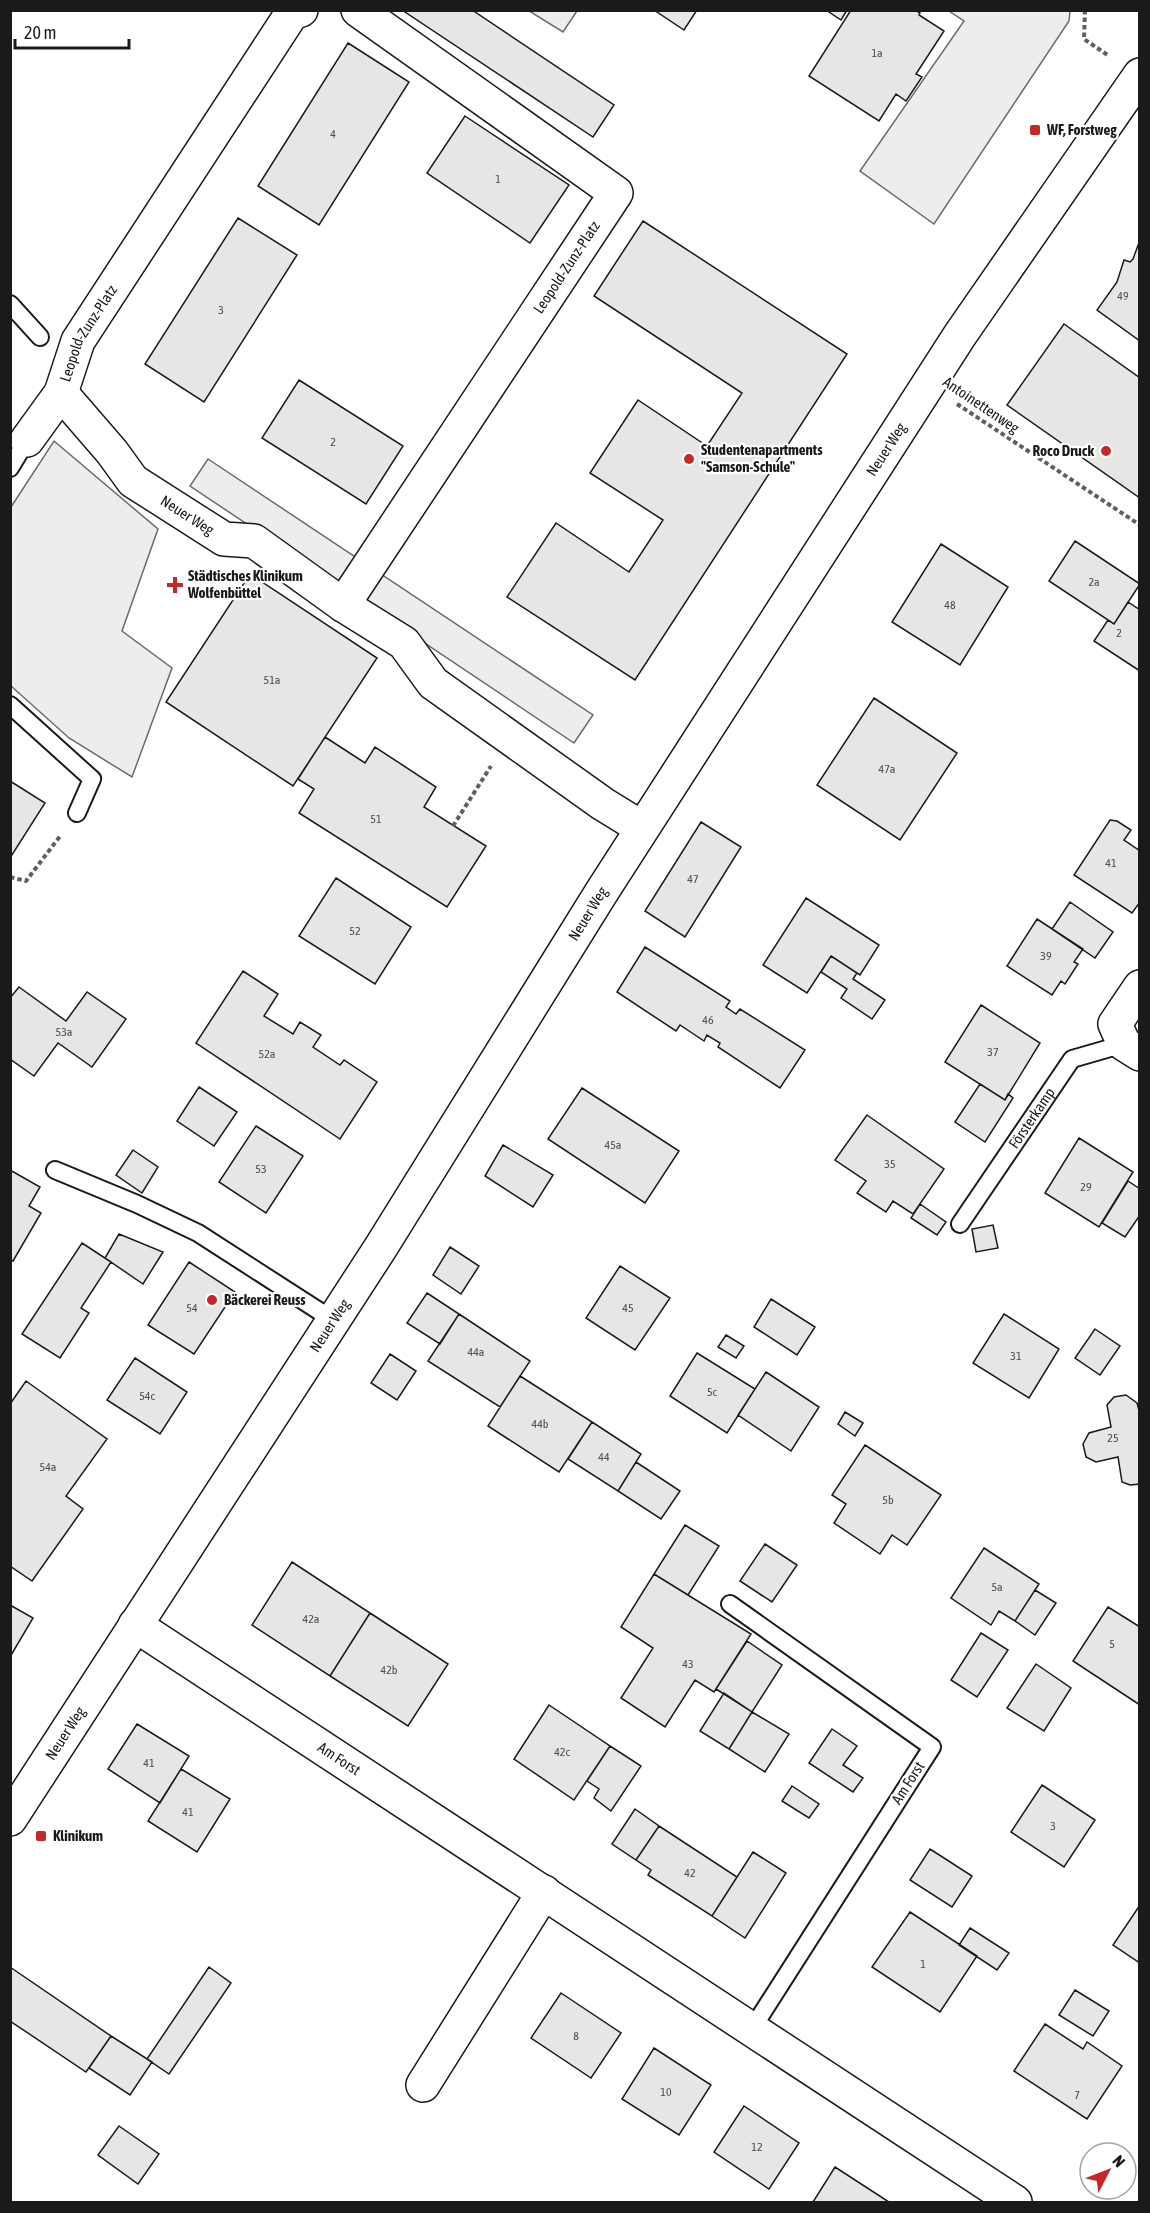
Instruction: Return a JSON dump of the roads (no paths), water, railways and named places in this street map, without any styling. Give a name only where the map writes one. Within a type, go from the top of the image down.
[{"type":"street","name":"Leopold-Zunz-Platz","points":[[60,393],[78,341],[292,13],[301,10]]},
{"type":"street","name":"Leopold-Zunz-Platz","points":[[343,605],[616,193],[358,10]]},
{"type":"street","name":"Neuer Weg","points":[[10,1819],[333,1320],[642,828],[960,335],[1140,75]]},
{"type":"street","points":[[27,440],[60,393]]},
{"type":"street","name":"Neuer Weg","points":[[60,393],[112,452],[133,481],[224,539],[254,541],[343,605],[404,643],[433,683],[603,804],[642,828]]},
{"type":"street","name":"Försterkamp","points":[[1132,1049],[1115,1024],[1140,987]]},
{"type":"street","name":"Am Forst","points":[[135,1625],[1015,2202]]},
{"type":"street","points":[[423,2085],[544,1892]]},
{"type":"lane","points":[[10,304],[40,337]]},
{"type":"lane","points":[[10,468],[27,440]]},
{"type":"lane","points":[[10,705],[92,779],[77,813]]},
{"type":"lane","name":"Försterkamp","points":[[960,1224],[1072,1059],[1132,1049]]},
{"type":"lane","points":[[55,1170],[137,1204],[198,1233],[333,1320]]},
{"type":"lane","name":"Am Forst","points":[[730,1604],[932,1747],[752,2029]]},
{"type":"place","name":"WF, Forstweg","points":[[1035,130]]},
{"type":"place","name":"Roco Druck","points":[[1106,451]]},
{"type":"place","name":"Studentenapartments \"Samson-Schule\"","points":[[689,459]]},
{"type":"place","name":"Städtisches Klinikum Wolfenbüttel","points":[[175,585]]},
{"type":"place","name":"Bäckerei Reuss","points":[[212,1300]]},
{"type":"place","name":"Klinikum","points":[[41,1836]]}]
